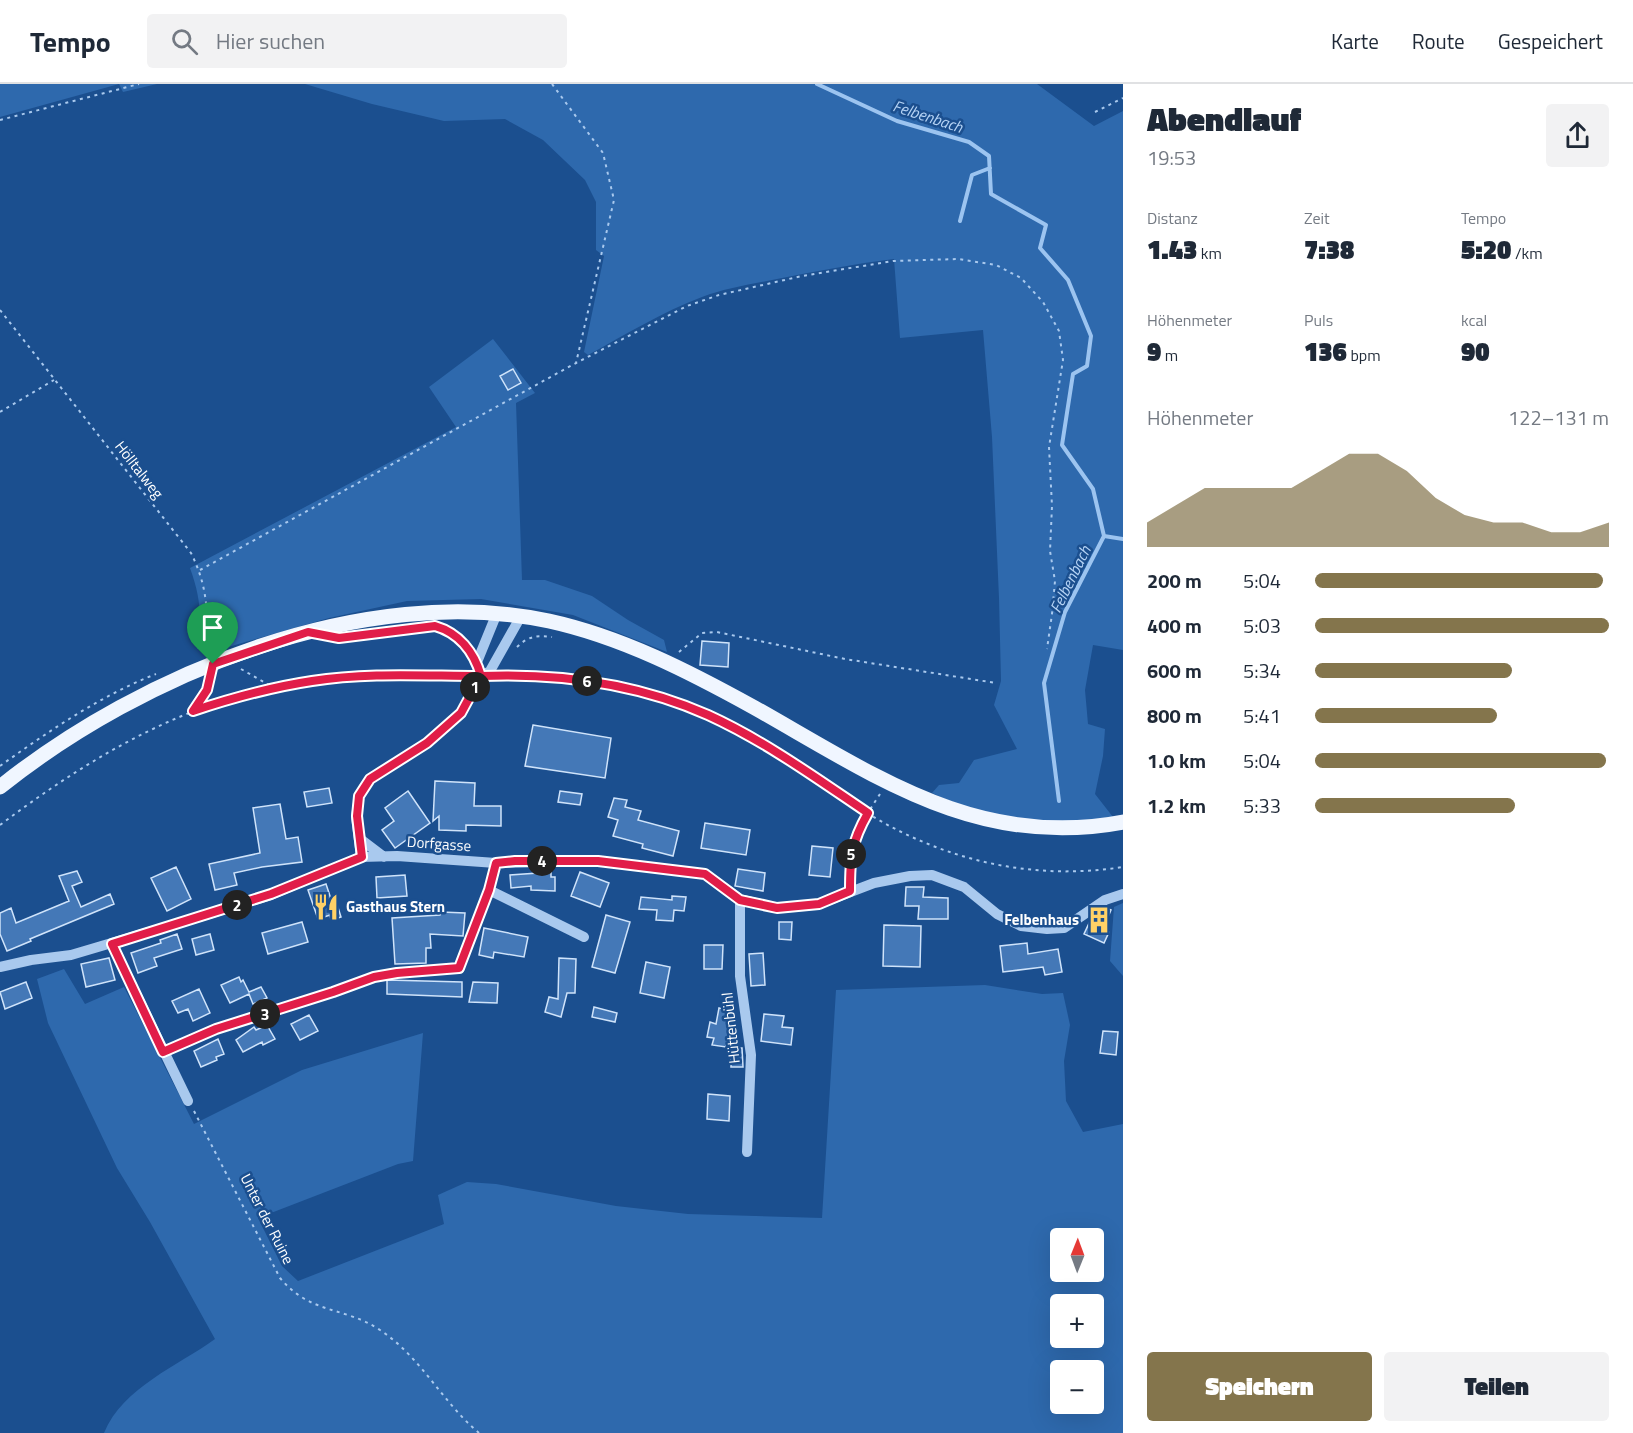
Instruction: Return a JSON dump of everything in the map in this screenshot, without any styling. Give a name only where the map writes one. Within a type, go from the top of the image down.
[{"type":"main road","points":[[0,787],[59,745],[133,701],[213,664],[308,632],[358,621],[419,613],[497,613],[521,616],[585,631],[668,662],[746,703],[878,779],[917,797],[956,811],[994,821],[1037,827],[1080,828],[1123,822]]},
{"type":"street","points":[[394,630],[419,613]]},
{"type":"street","points":[[477,662],[497,613]]},
{"type":"street","points":[[0,967],[71,955],[112,944],[271,894],[362,857],[357,816],[359,796],[370,779],[427,743],[461,713],[481,676],[490,671],[521,616]]},
{"type":"street","points":[[308,632],[339,638],[435,626],[447,629],[458,637],[477,662],[481,676]]},
{"type":"street","points":[[359,838],[384,857]]},
{"type":"street","name":"Dorfgasse","points":[[362,857],[496,863],[598,861],[705,874],[740,900],[777,908],[819,904],[874,882],[932,875],[964,887],[997,914],[1021,926],[1047,929],[1064,928],[1105,900],[1123,894]]},
{"type":"street","points":[[459,968],[489,890],[496,863]]},
{"type":"street","points":[[489,890],[584,937]]},
{"type":"street","name":"Hüttenbühl","points":[[740,900],[740,976],[751,1055],[747,1152]]},
{"type":"street","points":[[112,944],[189,1101]]},
{"type":"path","points":[[0,120],[140,84]]},
{"type":"path","points":[[552,84],[603,153],[614,200],[576,363]]},
{"type":"path","points":[[1095,112],[1123,98]]},
{"type":"path","points":[[200,570],[576,363],[687,306],[719,295],[802,276],[893,261],[957,260],[996,265],[1021,278],[1043,302],[1059,331],[1063,360],[1048,447],[1052,506],[1050,551],[1055,581],[1053,614],[1047,650]]},
{"type":"path","name":"Hölltalweg","points":[[0,310],[182,540],[200,570],[204,585],[208,615],[208,652],[213,664]]},
{"type":"path","points":[[0,412],[54,379]]},
{"type":"path","points":[[668,662],[702,633],[717,632],[845,659],[996,683]]},
{"type":"path","points":[[193,711],[207,690],[213,664]]},
{"type":"path","points":[[239,668],[274,688]]},
{"type":"path","points":[[0,825],[75,771],[103,754],[151,729],[229,699],[313,681],[369,676],[553,677],[634,691],[708,715],[740,731],[868,813],[922,842],[979,861],[1015,869],[1074,872],[1123,867]]},
{"type":"path","points":[[850,891],[850,858],[856,833],[881,792]]},
{"type":"path","points":[[163,1052],[216,1029],[374,977],[459,968]]},
{"type":"path","name":"Unter der Ruine","points":[[189,1101],[280,1278],[291,1290],[312,1304],[361,1320],[390,1337],[422,1367],[455,1409],[479,1433]]},
{"type":"shaded area","points":[[0,84],[119,84],[0,117]]},
{"type":"shaded area","points":[[119,84],[157,84],[123,92]]},
{"type":"shaded area","points":[[305,84],[1037,84],[1094,126],[1123,111],[1123,650],[1093,645],[1085,690],[1088,724],[1105,729],[1103,756],[1095,794],[1113,817],[1065,823],[1025,821],[978,811],[932,793],[939,785],[959,783],[974,760],[1017,749],[994,705],[1001,681],[999,598],[992,437],[983,330],[900,338],[894,259],[806,273],[711,294],[658,317],[588,355],[584,352],[604,256],[596,250],[596,202],[585,180],[543,140],[505,119],[444,121],[372,104]]},
{"type":"shaded area","points":[[493,339],[535,393],[516,403],[522,580],[545,580],[592,596],[664,640],[667,652],[573,615],[481,599],[407,601],[329,618],[221,649],[197,649],[200,608],[190,568],[456,427],[429,387]]},
{"type":"shaded area","points":[[1123,903],[1123,976],[1110,961],[1114,907]]},
{"type":"shaded area","points":[[64,969],[85,1004],[124,987],[194,1124],[302,1070],[423,1033],[413,1161],[398,1164],[258,1218],[282,1266],[298,1281],[444,1224],[438,1195],[467,1182],[496,1184],[616,1206],[688,1214],[822,1218],[836,990],[985,985],[1042,994],[1063,993],[1070,1025],[1064,1061],[1066,1101],[1083,1132],[1123,1124],[1123,1433],[104,1433],[124,1403],[138,1390],[215,1339],[117,1168],[48,1023],[37,979]]},
{"type":"building","points":[[513,369],[521,383],[508,390],[500,376]]},
{"type":"building","points":[[702,641],[729,643],[728,667],[700,665]]},
{"type":"building","points":[[533,725],[611,738],[605,778],[525,766]]},
{"type":"building","points":[[435,781],[475,783],[474,806],[501,806],[501,826],[466,825],[466,831],[439,830],[439,816],[433,821]]},
{"type":"building","points":[[329,788],[332,803],[307,807],[304,792]]},
{"type":"building","points":[[408,791],[430,823],[395,848],[382,830],[394,821],[385,808]]},
{"type":"building","points":[[560,791],[582,794],[580,805],[558,802]]},
{"type":"building","points":[[614,798],[627,800],[625,807],[641,811],[638,820],[679,831],[673,856],[642,848],[643,844],[613,836],[618,820],[608,817]]},
{"type":"building","points":[[280,804],[286,839],[298,837],[302,862],[234,873],[237,885],[215,890],[209,864],[260,853],[253,808]]},
{"type":"building","points":[[705,823],[750,830],[746,855],[701,848]]},
{"type":"building","points":[[812,846],[833,848],[830,877],[809,875]]},
{"type":"building","points":[[176,867],[191,899],[167,911],[151,878]]},
{"type":"building","points":[[738,869],[765,873],[763,891],[735,886]]},
{"type":"building","points":[[77,871],[82,882],[72,886],[81,907],[110,894],[114,904],[7,951],[0,934],[0,913],[11,908],[16,923],[69,901],[59,876]]},
{"type":"building","points":[[538,871],[551,871],[551,877],[555,877],[555,891],[531,890],[531,886],[511,888],[510,875],[538,873]]},
{"type":"building","points":[[580,872],[609,883],[600,907],[571,896]]},
{"type":"building","points":[[405,875],[407,896],[377,898],[376,877]]},
{"type":"building","name":"Gasthaus Stern","points":[[326,884],[331,899],[335,898],[341,917],[331,920],[330,915],[318,919],[308,890]]},
{"type":"building","points":[[906,887],[924,887],[923,897],[948,898],[948,919],[918,919],[919,906],[905,906]]},
{"type":"building","points":[[672,896],[686,897],[684,911],[674,910],[673,921],[656,920],[657,910],[639,909],[641,897],[672,900]]},
{"type":"building","name":"Felbenhaus","points":[[1106,908],[1111,910],[1103,929],[1109,932],[1104,943],[1084,934],[1091,919]]},
{"type":"building","points":[[441,912],[465,913],[463,936],[430,934],[431,948],[426,948],[426,963],[395,964],[392,918],[440,915]]},
{"type":"building","points":[[606,915],[630,922],[615,973],[592,967]]},
{"type":"building","points":[[302,922],[308,942],[268,954],[262,933]]},
{"type":"building","points":[[779,922],[792,922],[791,940],[779,939]]},
{"type":"building","points":[[884,925],[921,926],[920,967],[883,966]]},
{"type":"building","points":[[484,928],[528,937],[524,957],[494,952],[493,958],[479,955]]},
{"type":"building","points":[[177,934],[182,949],[154,958],[157,966],[138,973],[131,953],[161,943],[160,940]]},
{"type":"building","points":[[210,934],[214,950],[196,955],[192,939]]},
{"type":"building","points":[[1027,943],[1028,954],[1058,949],[1062,972],[1045,975],[1043,967],[1003,972],[1000,946]]},
{"type":"building","points":[[704,945],[723,945],[722,969],[704,969]]},
{"type":"building","points":[[763,953],[765,985],[751,986],[749,954]]},
{"type":"building","points":[[109,958],[115,980],[86,987],[81,964]]},
{"type":"building","points":[[559,958],[576,959],[575,993],[567,993],[561,1017],[545,1012],[549,997],[558,999]]},
{"type":"building","points":[[646,962],[670,967],[664,998],[640,993]]},
{"type":"building","points":[[239,977],[249,992],[261,987],[267,998],[253,1004],[249,994],[230,1003],[221,985]]},
{"type":"building","points":[[387,980],[462,982],[462,997],[387,994]]},
{"type":"building","points":[[26,982],[32,998],[5,1009],[0,992]]},
{"type":"building","points":[[473,982],[498,983],[497,1003],[469,1002]]},
{"type":"building","points":[[199,989],[210,1013],[193,1021],[188,1009],[178,1013],[172,1001]]},
{"type":"building","points":[[594,1007],[617,1013],[615,1022],[592,1017]]},
{"type":"building","points":[[719,1008],[734,1011],[726,1047],[712,1045],[714,1038],[707,1037],[710,1022],[716,1024]]},
{"type":"building","points":[[764,1014],[784,1016],[782,1027],[793,1028],[791,1045],[761,1041]]},
{"type":"building","points":[[309,1015],[318,1031],[300,1040],[291,1024]]},
{"type":"building","points":[[267,1025],[275,1039],[263,1045],[262,1042],[243,1052],[236,1040],[254,1027],[256,1030]]},
{"type":"building","points":[[1103,1031],[1118,1032],[1116,1055],[1100,1053]]},
{"type":"building","points":[[218,1039],[224,1054],[201,1067],[194,1051]]},
{"type":"building","points":[[731,1048],[742,1048],[743,1067],[731,1067]]},
{"type":"building","points":[[708,1094],[730,1096],[729,1121],[707,1119]]},
{"type":"waterway","name":"Felbenbach","points":[[817,84],[897,121],[969,142],[989,156],[991,194],[1046,225],[1040,248],[1068,280],[1091,336],[1087,366],[1073,374],[1062,445],[1093,489],[1104,536],[1065,612],[1044,683],[1059,801]]},
{"type":"waterway","points":[[960,221],[972,175],[990,168]]},
{"type":"waterway","points":[[1104,536],[1123,539]]},
{"type":"place","name":"Gasthaus Stern","points":[[326,907]]},
{"type":"place","name":"Felbenhaus","points":[[1099,920]]},
{"type":"route","points":[[213,664],[207,690],[193,711],[229,699],[313,681],[369,676],[481,676],[461,713],[427,743],[370,779],[359,796],[357,816],[362,857],[271,894],[112,944],[163,1052],[216,1029],[374,977],[459,968],[489,890],[496,863],[598,861],[705,874],[740,900],[777,908],[819,904],[850,891],[850,858],[856,833],[868,813],[740,731],[708,715],[676,703],[645,693],[586,681],[553,677],[481,676],[477,662],[458,637],[447,629],[435,626],[339,638],[308,632],[213,664]]}]
